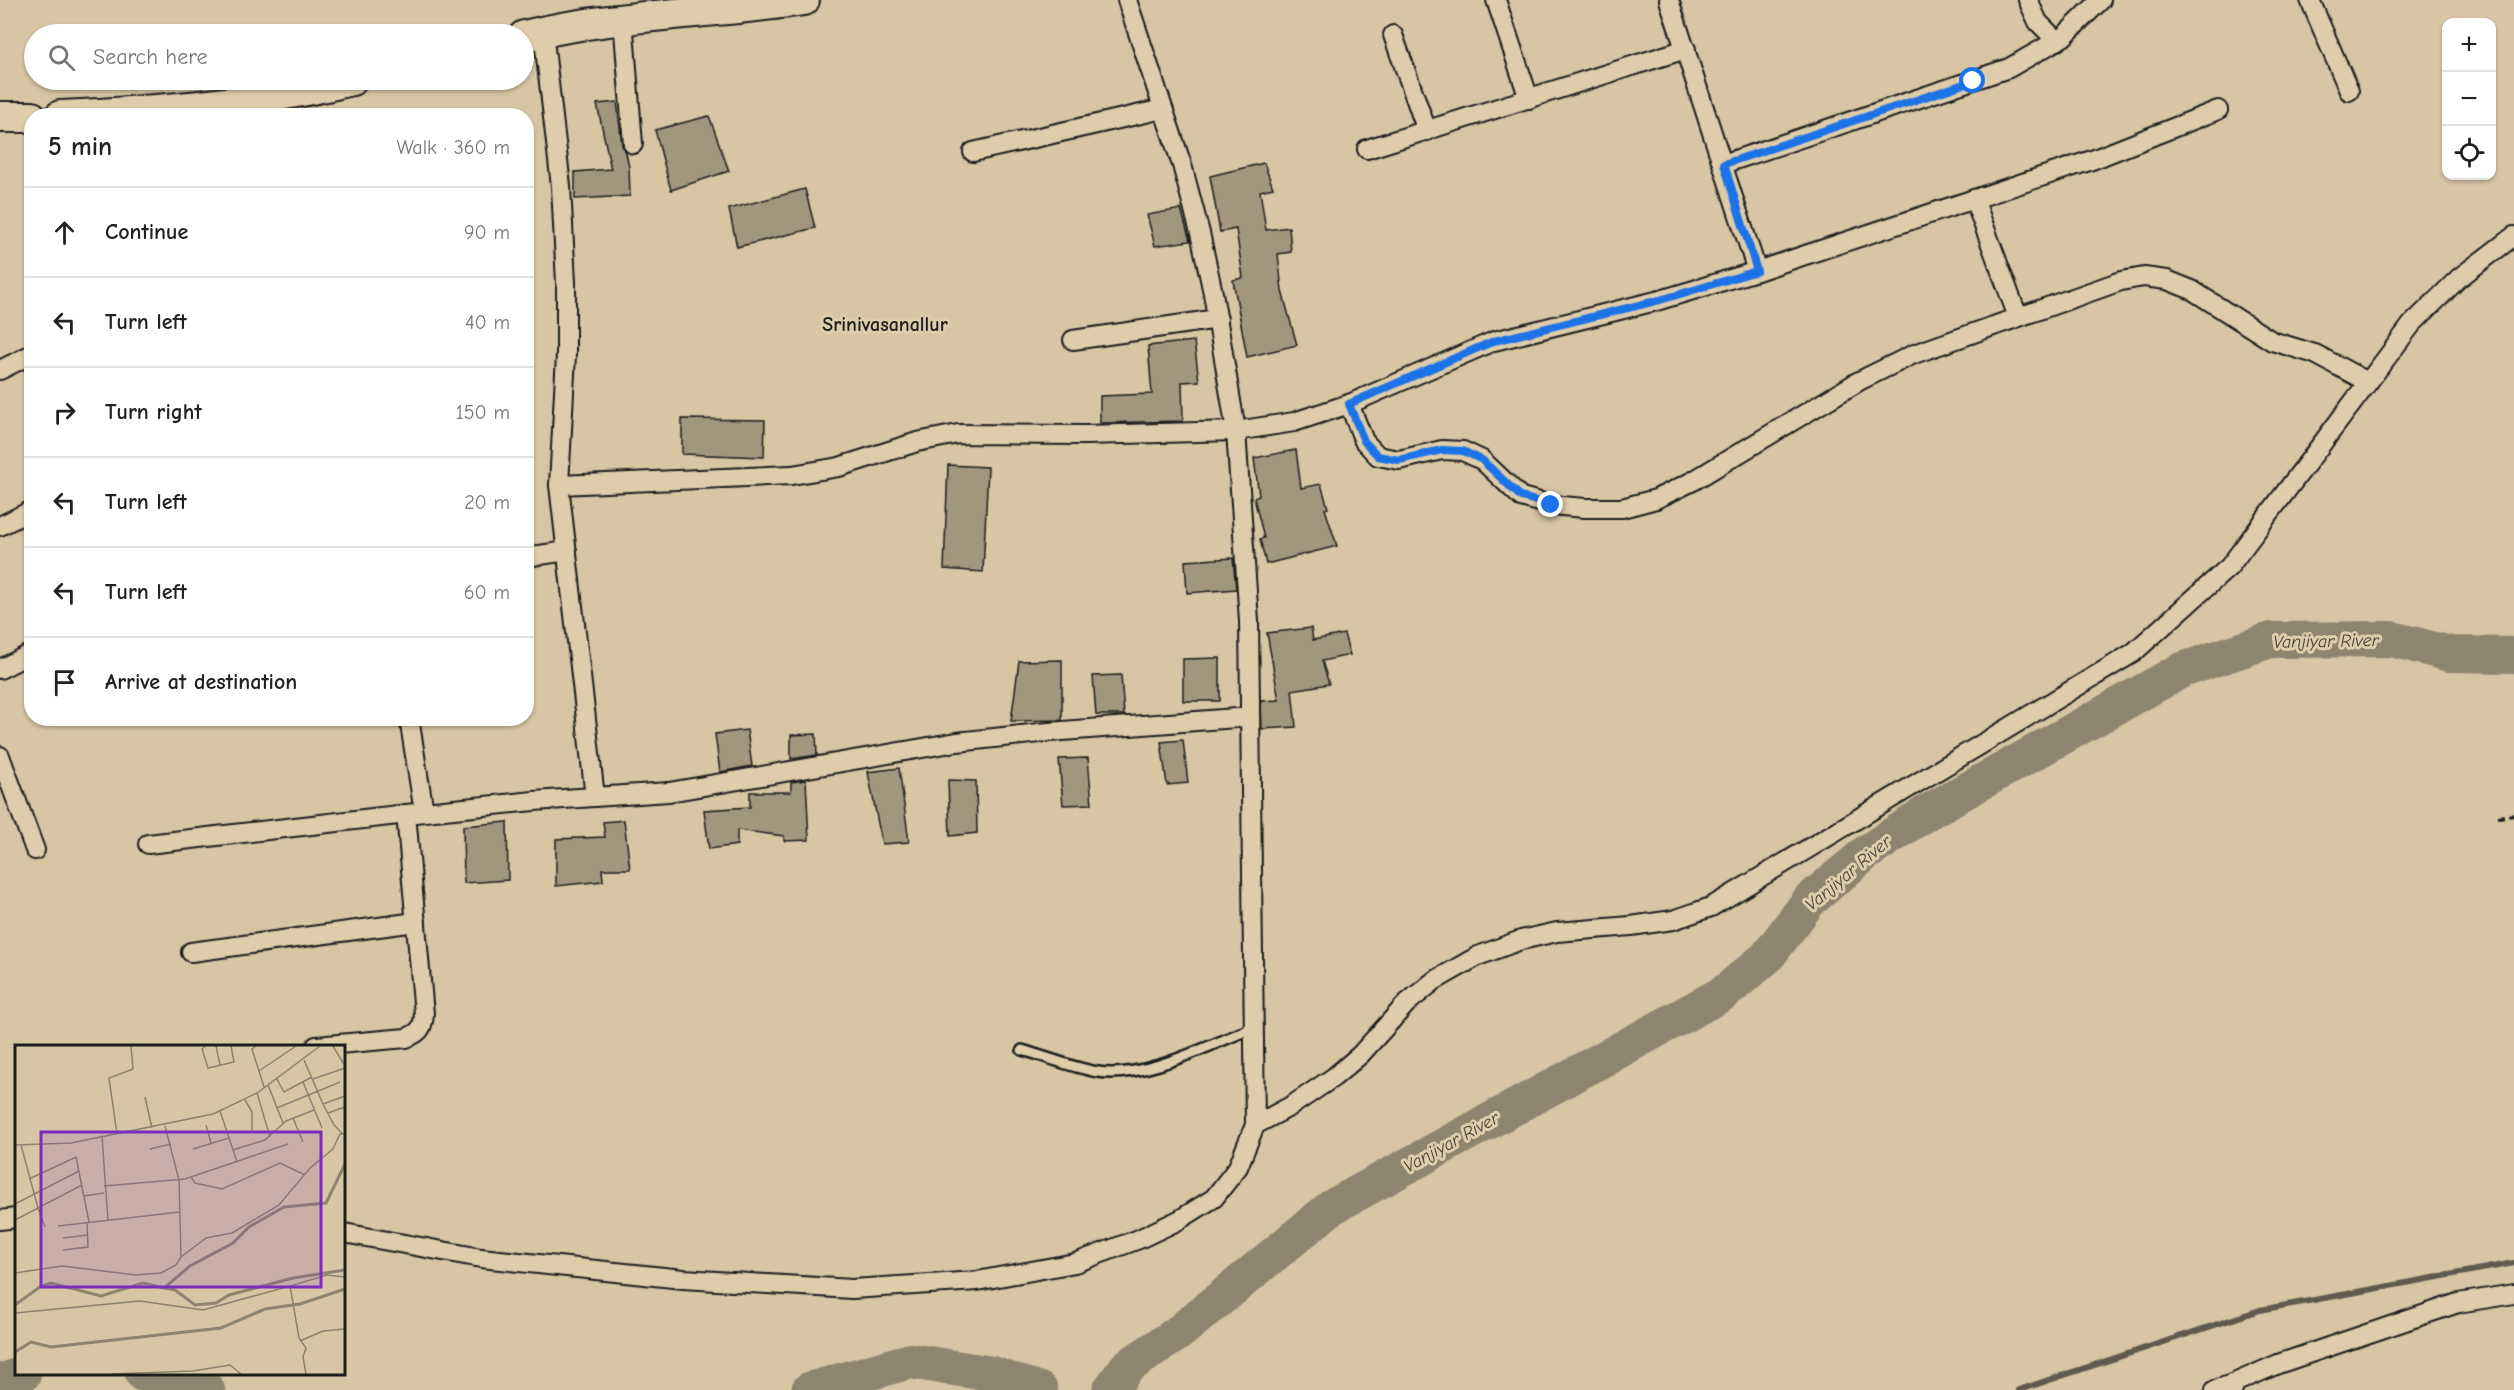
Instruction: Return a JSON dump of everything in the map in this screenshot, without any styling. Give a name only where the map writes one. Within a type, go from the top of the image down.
[{"type":"main road","points":[[534,33],[623,19],[680,7],[764,6],[804,0]]},
{"type":"main road","points":[[182,108],[262,99],[305,90]]},
{"type":"main road","points":[[0,117],[24,117]]},
{"type":"street","points":[[345,1233],[481,1258],[683,1279],[852,1289],[976,1281],[1075,1263],[1139,1239],[1179,1220],[1214,1198],[1238,1167],[1255,1125],[1249,621],[1236,431],[1218,319],[1185,176],[1127,0]]},
{"type":"street","points":[[1496,0],[1529,99]]},
{"type":"street","points":[[1669,0],[1757,271]]},
{"type":"street","points":[[2028,0],[2038,22],[2057,41]]},
{"type":"street","points":[[1724,164],[2009,68],[2057,41],[2101,0]]},
{"type":"street","points":[[2310,0],[2349,92]]},
{"type":"street","points":[[623,19],[633,144]]},
{"type":"street","points":[[1393,35],[1427,131]]},
{"type":"street","points":[[534,38],[561,186],[566,283],[566,355],[559,485],[596,797]]},
{"type":"street","points":[[1367,149],[1686,50]]},
{"type":"street","points":[[973,152],[1163,109]]},
{"type":"street","points":[[559,485],[792,475],[839,467],[917,442],[958,434],[1085,435],[1236,431],[1294,422],[1349,404],[1494,341],[1660,300],[1757,271],[2092,160],[2218,110]]},
{"type":"street","points":[[1974,200],[2018,317]]},
{"type":"street","points":[[1255,1125],[1292,1106],[1334,1077],[1360,1054],[1407,1003],[1434,981],[1478,956],[1521,940],[1557,932],[1631,927],[1673,920],[1711,908],[2133,653],[2229,567],[2412,324],[2459,278],[2514,236]]},
{"type":"street","points":[[1349,404],[1364,441],[1378,456],[1399,460],[1442,450],[1463,451],[1482,460],[1521,497],[1551,505],[1622,508],[1656,499],[1693,481],[1859,381],[1914,354],[2121,280],[2145,277],[2167,280],[2192,290],[2272,341],[2315,354],[2368,382]]},
{"type":"street","points":[[1073,340],[1218,319]]},
{"type":"street","points":[[0,370],[24,358]]},
{"type":"street","points":[[0,526],[24,514]]},
{"type":"street","points":[[534,556],[567,551]]},
{"type":"street","points":[[0,669],[24,657]]},
{"type":"street","points":[[148,844],[415,813],[669,792],[957,742],[1049,732],[1250,717]]},
{"type":"street","points":[[336,1045],[406,1038],[418,1033],[423,1027],[424,1014],[416,922],[415,813],[409,726]]},
{"type":"street","points":[[0,756],[35,850]]},
{"type":"street","points":[[191,952],[416,922]]},
{"type":"street","points":[[0,1220],[15,1218]]},
{"type":"street","points":[[2227,1388],[2278,1364],[2458,1303],[2514,1294]]},
{"type":"lane","points":[[1022,1050],[1098,1072],[1124,1072],[1151,1067],[1253,1028]]},
{"type":"path","points":[[2498,817],[2514,814]]},
{"type":"building","points":[[617,102],[622,145],[629,167],[630,196],[575,199],[575,172],[611,169],[597,104]]},
{"type":"building","points":[[709,116],[729,171],[671,190],[655,130]]},
{"type":"building","points":[[1264,163],[1273,188],[1260,191],[1266,230],[1289,227],[1291,252],[1278,254],[1282,291],[1297,345],[1247,357],[1233,280],[1243,278],[1236,229],[1220,232],[1210,176]]},
{"type":"building","points":[[805,189],[815,228],[737,247],[729,209]]},
{"type":"building","points":[[1181,209],[1190,241],[1155,246],[1147,215]]},
{"type":"building","points":[[1194,341],[1199,381],[1182,382],[1183,421],[1100,423],[1100,396],[1152,394],[1148,346]]},
{"type":"building","points":[[682,419],[765,420],[764,457],[682,454]]},
{"type":"building","points":[[1296,450],[1301,488],[1321,484],[1328,508],[1325,509],[1337,546],[1266,564],[1260,539],[1264,538],[1254,498],[1259,496],[1254,458]]},
{"type":"building","points":[[948,465],[988,467],[983,572],[944,569]]},
{"type":"building","points":[[1233,558],[1236,589],[1187,593],[1185,561]]},
{"type":"building","points":[[1311,628],[1313,640],[1344,634],[1350,655],[1322,661],[1329,684],[1292,690],[1296,727],[1262,729],[1261,701],[1279,700],[1267,633]]},
{"type":"building","points":[[1220,658],[1220,701],[1183,701],[1183,659]]},
{"type":"building","points":[[1062,660],[1062,720],[1011,721],[1019,661]]},
{"type":"building","points":[[1121,675],[1124,715],[1096,715],[1093,676]]},
{"type":"building","points":[[747,730],[752,766],[720,772],[715,734]]},
{"type":"building","points":[[816,734],[817,755],[791,759],[791,735]]},
{"type":"building","points":[[1183,740],[1188,783],[1167,785],[1161,742]]},
{"type":"building","points":[[1088,758],[1092,804],[1063,805],[1059,759]]},
{"type":"building","points":[[899,768],[909,842],[882,844],[868,772]]},
{"type":"building","points":[[806,780],[809,840],[784,841],[784,836],[737,830],[737,845],[709,849],[704,810],[750,807],[750,792],[791,792],[791,782]]},
{"type":"building","points":[[948,780],[976,781],[977,833],[950,836]]},
{"type":"building","points":[[624,820],[630,869],[602,869],[603,881],[556,886],[556,839],[605,837],[603,822]]},
{"type":"building","points":[[507,822],[508,880],[464,883],[463,826]]},
{"type":"waterway","name":"Vanjiyar River","points":[[1110,1390],[1127,1367],[1177,1334],[1332,1207],[1724,993],[1767,957],[1810,900],[1866,853],[1926,813],[2182,670],[2271,640],[2392,639],[2450,654],[2514,655]]},
{"type":"waterway","points":[[2019,1390],[2260,1310],[2514,1263]]},
{"type":"waterway","name":"Vanjiyar River","points":[[809,1390],[910,1361],[992,1374],[1040,1390]]},
{"type":"waterway","name":"Vanjiyar River","points":[[0,1382],[20,1375]]},
{"type":"waterway","name":"Vanjiyar River","points":[[147,1375],[207,1390]]},
{"type":"district","name":"Srinivasanallur","points":[[885,324]]},
{"type":"route","points":[[1551,505],[1521,497],[1482,460],[1463,451],[1442,450],[1399,460],[1378,456],[1364,441],[1349,404],[1494,341],[1660,300],[1757,271],[1724,164],[1973,81]]}]
